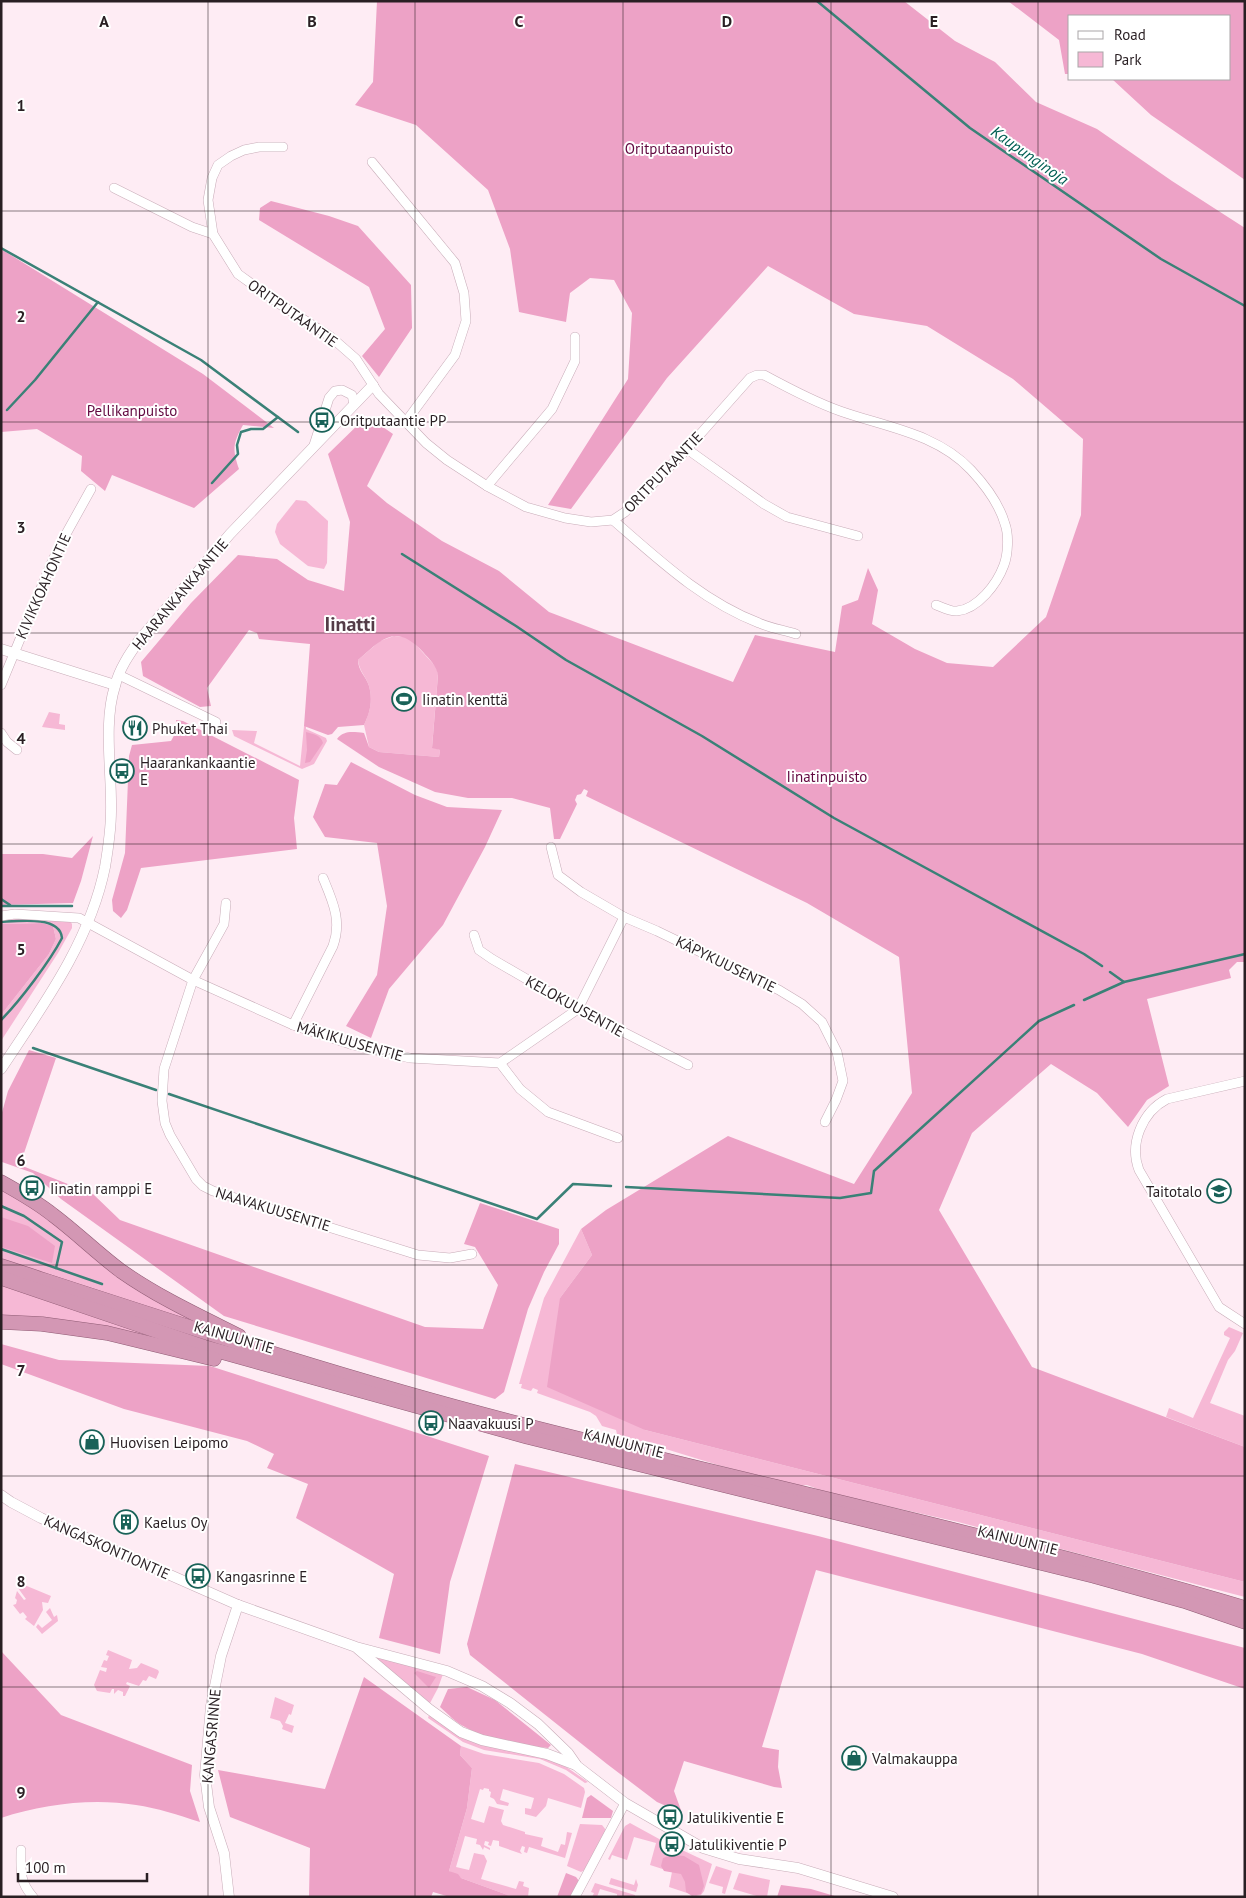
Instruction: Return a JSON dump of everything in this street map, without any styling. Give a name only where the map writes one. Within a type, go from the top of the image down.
[{"type":"highway","points":[[1,1182],[53,1214],[121,1271],[272,1359]]},
{"type":"highway","name":"KAINUUNTIE","points":[[1,1266],[272,1359],[434,1412],[1094,1576],[1184,1601],[1245,1622]]},
{"type":"highway","name":"KAINUUNTIE","points":[[1,1278],[204,1347],[272,1359],[528,1426],[1093,1565],[1245,1608]]},
{"type":"highway","points":[[1,1322],[42,1324],[108,1333],[217,1359],[272,1359]]},
{"type":"street","name":"ORITPUTAANTIE","points":[[283,146],[258,147],[244,150],[218,165],[210,187],[208,200],[213,234],[238,274],[281,305],[331,337],[356,359],[373,385],[405,423],[447,460],[487,486],[526,507],[564,518],[591,522],[613,520],[625,512],[687,449],[750,378],[764,375],[838,410],[914,434],[938,444],[971,470],[995,498],[1006,525],[1007,548],[1004,564],[996,581],[974,606],[956,612],[936,605]]},
{"type":"street","points":[[372,162],[455,263],[464,293],[466,321],[455,355],[405,423]]},
{"type":"street","points":[[114,188],[192,226],[213,234]]},
{"type":"street","points":[[487,486],[552,409],[575,361],[575,337]]},
{"type":"street","name":"HAARANKANKAANTIE","points":[[1,1069],[69,962],[87,922],[104,868],[112,812],[111,706],[117,680],[140,639],[230,534],[373,385]]},
{"type":"street","points":[[314,445],[329,398],[335,390],[342,390],[352,395],[354,404]]},
{"type":"street","points":[[687,449],[764,504],[787,517],[858,536]]},
{"type":"street","name":"KIVIKKOAHONTIE","points":[[1,685],[61,542],[91,489]]},
{"type":"street","points":[[613,520],[670,570],[703,595],[759,623],[796,634]]},
{"type":"street","points":[[1,649],[117,680],[216,722]]},
{"type":"street","points":[[1,733],[7,742],[17,750]]},
{"type":"street","name":"KÄPYKUUSENTIE","points":[[551,848],[558,875],[582,892],[624,917],[779,990],[802,1004],[822,1022],[837,1052],[842,1081],[836,1100],[825,1122]]},
{"type":"street","points":[[293,1025],[338,933],[333,900],[323,878]]},
{"type":"street","name":"NAAVAKUUSENTIE","points":[[226,903],[224,924],[193,980],[164,1069],[162,1101],[165,1123],[196,1179],[203,1186],[213,1191],[418,1255],[450,1258],[472,1254]]},
{"type":"street","name":"MÄKIKUUSENTIE","points":[[1,916],[15,914],[79,918],[193,980],[293,1025],[353,1044],[410,1058],[500,1063]]},
{"type":"street","points":[[618,1138],[548,1112],[520,1089],[500,1063],[578,1009],[624,917]]},
{"type":"street","name":"KELOKUUSENTIE","points":[[474,935],[479,950],[578,1009],[688,1065]]},
{"type":"street","points":[[1245,1080],[1158,1104],[1143,1125],[1134,1146],[1134,1154],[1139,1170],[1219,1307],[1245,1324]]},
{"type":"street","name":"KANGASKONTIONTIE","points":[[1,1495],[36,1516],[238,1605],[356,1647],[447,1671],[482,1686],[510,1703],[538,1724],[568,1753],[577,1766]]},
{"type":"street","name":"KANGASRINNE","points":[[229,1897],[224,1852],[209,1807],[205,1775],[211,1706],[221,1656],[238,1605]]},
{"type":"street","name":"KANGASKONTIONTIE","points":[[356,1647],[429,1709],[460,1732],[482,1740],[547,1754],[577,1766],[625,1803],[703,1848],[739,1860],[798,1868],[893,1897]]},
{"type":"street","points":[[575,1897],[625,1803]]},
{"type":"street","points":[[21,1850],[21,1871],[24,1886],[33,1897]]},
{"type":"green space","points":[[377,1],[904,1],[955,41],[995,62],[1036,102],[1097,129],[1172,181],[1245,228],[1245,962],[1237,962],[1229,970],[1231,978],[1147,999],[1169,1086],[1147,1100],[1128,1127],[1097,1093],[1051,1064],[972,1133],[939,1210],[1032,1367],[1245,1447],[1245,1582],[645,1430],[547,1387],[560,1298],[592,1255],[581,1229],[606,1210],[728,1136],[854,1184],[912,1093],[899,957],[807,903],[586,796],[588,791],[584,789],[581,794],[577,795],[575,800],[577,804],[560,839],[554,839],[550,808],[512,798],[468,798],[435,792],[379,767],[337,739],[346,733],[364,733],[369,747],[379,752],[439,757],[440,750],[432,748],[437,671],[423,652],[405,638],[397,636],[382,640],[358,660],[359,667],[368,682],[371,697],[364,725],[338,727],[332,734],[328,735],[304,726],[310,644],[259,639],[257,633],[249,630],[207,688],[211,706],[200,707],[143,676],[141,662],[191,603],[238,555],[277,559],[308,580],[344,591],[350,522],[328,454],[367,416],[393,434],[367,486],[387,503],[442,541],[499,571],[549,612],[733,682],[755,635],[835,652],[842,606],[858,600],[868,568],[878,590],[872,624],[915,649],[947,663],[993,667],[1046,617],[1081,515],[1083,439],[1013,379],[927,326],[854,314],[768,266],[667,378],[571,509],[548,505],[628,379],[632,313],[614,280],[590,278],[570,293],[566,322],[519,312],[510,249],[488,190],[416,125],[355,105],[373,82]]},
{"type":"green space","points":[[1008,1],[1245,1],[1245,180],[1151,115],[1113,80],[1231,80],[1231,15],[1068,15],[1068,74],[1065,74],[1059,40]]},
{"type":"green space","points":[[271,201],[329,216],[358,226],[411,285],[412,328],[379,377],[362,356],[385,329],[369,287],[259,220],[260,208]]},
{"type":"green space","name":"Pellikanpuisto","points":[[1,249],[203,374],[274,428],[243,425],[235,446],[235,456],[239,469],[194,508],[112,475],[105,491],[81,471],[82,456],[37,429],[1,432]]},
{"type":"green space","points":[[296,500],[306,501],[328,521],[327,563],[324,569],[308,566],[280,544],[275,532],[277,524]]},
{"type":"green space","points":[[394,636],[407,637],[436,667],[438,674],[432,747],[440,750],[439,757],[379,752],[369,747],[364,725],[368,716],[371,697],[368,682],[358,660],[380,641]]},
{"type":"green space","points":[[49,712],[60,714],[59,724],[65,725],[65,730],[42,727]]},
{"type":"green space","points":[[176,720],[183,721],[299,780],[294,818],[297,849],[141,868],[127,910],[121,918],[113,911],[112,900],[125,853],[129,756],[132,745],[171,741],[177,730]]},
{"type":"green space","points":[[304,726],[306,726],[306,729],[326,738],[327,741],[314,764],[302,769],[234,736],[232,730],[257,731],[254,743],[300,766]]},
{"type":"green space","points":[[306,732],[319,737],[323,743],[310,762],[305,763],[307,750]]},
{"type":"green space","points":[[351,762],[415,795],[447,807],[502,810],[485,847],[443,925],[389,989],[371,1038],[346,1026],[377,975],[387,906],[377,843],[325,837],[313,817],[325,784],[337,785]]},
{"type":"green space","points":[[93,836],[73,903],[1,905],[1,854],[43,854],[72,858]]},
{"type":"green space","points":[[16,919],[69,920],[72,928],[1,1041],[1,1015],[49,954],[56,939],[53,926],[42,923],[1,924],[1,921]]},
{"type":"green space","points":[[42,923],[53,926],[56,939],[49,954],[1,1015],[1,924]]},
{"type":"green space","points":[[29,1050],[56,1058],[20,1165],[93,1194],[120,1220],[425,1327],[483,1329],[498,1285],[475,1247],[464,1244],[480,1203],[559,1229],[559,1244],[528,1309],[504,1392],[495,1399],[224,1316],[61,1199],[33,1173],[2,1162],[1,1116],[8,1091]]},
{"type":"green space","points":[[1,1187],[211,1328],[1,1259]]},
{"type":"green space","points":[[1,1217],[28,1226],[55,1246],[52,1263],[1,1247]]},
{"type":"green space","points":[[581,1229],[592,1255],[560,1298],[645,1430],[1245,1582],[1245,1597],[958,1522],[825,1492],[807,1485],[798,1486],[721,1466],[617,1434],[616,1430],[602,1426],[596,1416],[590,1412],[537,1393],[538,1390],[533,1388],[531,1391],[521,1388],[522,1384],[519,1384],[544,1298]]},
{"type":"green space","points":[[1,1285],[164,1340],[1,1319]]},
{"type":"green space","points":[[1229,1327],[1243,1333],[1235,1351],[1228,1360],[1210,1403],[1245,1416],[1245,1447],[1166,1417],[1169,1408],[1193,1418],[1230,1338],[1224,1335],[1224,1332]]},
{"type":"green space","points":[[1,1344],[59,1360],[210,1366],[489,1456],[450,1582],[440,1654],[379,1638],[394,1574],[296,1518],[308,1484],[267,1468],[274,1454],[247,1441],[124,1409],[1,1364]]},
{"type":"green space","points":[[515,1464],[818,1536],[1245,1648],[1245,1689],[1142,1654],[816,1570],[762,1747],[779,1750],[778,1767],[782,1788],[684,1761],[674,1791],[682,1813],[657,1802],[470,1655],[467,1644]]},
{"type":"green space","points":[[22,1584],[51,1596],[48,1603],[42,1602],[43,1610],[34,1626],[25,1619],[27,1617],[23,1612],[20,1614],[13,1605],[16,1604],[17,1591],[24,1600],[26,1599],[18,1588]]},
{"type":"green space","points":[[50,1608],[54,1617],[57,1615],[58,1621],[42,1634],[36,1627],[38,1624],[42,1628],[52,1620],[46,1612]]},
{"type":"green space","points":[[108,1650],[132,1660],[129,1669],[137,1668],[141,1663],[158,1670],[156,1679],[149,1676],[139,1686],[127,1682],[126,1684],[130,1686],[125,1696],[123,1696],[123,1692],[118,1690],[114,1694],[114,1689],[110,1693],[97,1691],[94,1685],[100,1670],[106,1672],[107,1668],[101,1667],[104,1660],[107,1661],[109,1656],[106,1655]]},
{"type":"green space","points":[[1,1651],[61,1715],[192,1765],[190,1791],[200,1822],[144,1806],[102,1802],[51,1806],[1,1818]]},
{"type":"green space","points":[[367,1651],[443,1674],[429,1705]]},
{"type":"green space","points":[[417,1671],[436,1677],[429,1688],[414,1673]]},
{"type":"green space","points":[[364,1677],[461,1746],[460,1755],[472,1768],[467,1808],[449,1871],[458,1874],[461,1878],[510,1897],[450,1897],[433,1892],[431,1897],[309,1897],[310,1848],[230,1817],[218,1770],[325,1789]]},
{"type":"green space","points":[[467,1687],[495,1700],[551,1745],[548,1748],[505,1742],[474,1732],[458,1723],[440,1707],[448,1689]]},
{"type":"green space","points":[[275,1697],[294,1705],[291,1715],[289,1714],[285,1723],[294,1726],[292,1733],[282,1729],[283,1726],[280,1721],[270,1718]]},
{"type":"green space","points":[[430,1712],[445,1724],[562,1764],[588,1782],[585,1783],[566,1770],[540,1759],[484,1750],[463,1742],[428,1718]]},
{"type":"green space","points":[[461,1746],[484,1754],[539,1763],[564,1774],[584,1788],[585,1792],[581,1808],[548,1798],[546,1806],[536,1817],[525,1814],[525,1808],[531,1809],[534,1798],[503,1789],[500,1800],[509,1803],[508,1806],[497,1804],[490,1797],[491,1792],[489,1789],[480,1789],[471,1819],[484,1823],[489,1806],[504,1810],[501,1821],[503,1825],[525,1832],[525,1834],[543,1838],[541,1846],[558,1852],[561,1844],[565,1845],[567,1832],[572,1833],[565,1858],[529,1847],[527,1853],[524,1852],[525,1847],[522,1846],[520,1851],[522,1854],[499,1846],[499,1841],[493,1840],[491,1846],[488,1845],[489,1842],[485,1841],[484,1845],[490,1848],[490,1850],[484,1847],[483,1850],[480,1845],[476,1844],[477,1839],[465,1836],[456,1867],[469,1870],[474,1853],[484,1855],[487,1861],[481,1879],[516,1889],[519,1881],[524,1882],[523,1886],[529,1888],[528,1897],[507,1896],[461,1878],[449,1871],[467,1808],[472,1768],[460,1755]]},
{"type":"green space","points":[[591,1795],[613,1811],[611,1818],[582,1818],[587,1798]]},
{"type":"green space","points":[[630,1823],[661,1840],[660,1843],[666,1846],[667,1843],[712,1864],[701,1895],[696,1896],[669,1887],[672,1872],[650,1865],[656,1843],[634,1837],[627,1860],[612,1855],[610,1860],[608,1859],[625,1826]]},
{"type":"green space","points":[[580,1824],[602,1825],[606,1830],[585,1870],[581,1872],[567,1866]]},
{"type":"green space","points":[[672,1855],[684,1856],[699,1865],[704,1886],[701,1894],[692,1896],[686,1892],[685,1882],[681,1874],[664,1871],[661,1866],[663,1858]]},
{"type":"green space","points":[[716,1866],[732,1871],[725,1894],[722,1893],[723,1887],[709,1883]]},
{"type":"green space","points":[[566,1873],[576,1877],[579,1881],[571,1897],[557,1897]]},
{"type":"green space","points":[[739,1873],[770,1880],[767,1897],[760,1897],[733,1889]]},
{"type":"green space","points":[[611,1878],[634,1885],[636,1879],[638,1885],[636,1892],[609,1884]]},
{"type":"green space","points":[[595,1883],[635,1895],[635,1897],[617,1897],[617,1894],[600,1889],[597,1897],[592,1897],[594,1893],[591,1892]]},
{"type":"green space","points":[[781,1885],[811,1889],[838,1897],[777,1897]]},
{"type":"waterway","name":"Kaupunginoja","points":[[817,1],[970,128],[1161,259],[1245,306]]},
{"type":"waterway","points":[[1,248],[201,360],[298,432]]},
{"type":"waterway","points":[[7,410],[35,380],[98,302]]},
{"type":"waterway","points":[[212,483],[238,454],[237,445],[241,432],[251,429],[263,429],[278,417]]},
{"type":"waterway","points":[[402,554],[566,660],[702,736],[834,818],[1084,954],[1102,966]]},
{"type":"waterway","points":[[1,899],[10,905]]},
{"type":"waterway","points":[[1,906],[72,906]]},
{"type":"waterway","points":[[1,922],[37,921],[46,923],[54,926],[62,938],[34,980],[1,1020]]},
{"type":"waterway","points":[[1110,972],[1124,982],[1245,954]]},
{"type":"waterway","points":[[1084,1000],[1124,982]]},
{"type":"waterway","points":[[626,1187],[840,1198],[871,1193],[874,1171],[1039,1021],[1074,1005]]},
{"type":"waterway","points":[[33,1048],[156,1090]]},
{"type":"waterway","points":[[169,1094],[537,1219],[573,1184],[611,1186]]},
{"type":"waterway","points":[[1,1206],[24,1216],[62,1242],[56,1268]]},
{"type":"waterway","points":[[1,1249],[102,1284]]},
{"type":"place","name":"Oritputaantie PP","points":[[322,420]]},
{"type":"place","name":"Iinatin kenttä","points":[[404,699]]},
{"type":"place","name":"Phuket Thai","points":[[135,728]]},
{"type":"place","name":"Haarankankaantie E","points":[[122,771]]},
{"type":"place","name":"Iinatin ramppi E","points":[[32,1188]]},
{"type":"place","name":"Taitotalo","points":[[1219,1191]]},
{"type":"place","name":"Naavakuusi P","points":[[431,1423]]},
{"type":"place","name":"Huovisen Leipomo","points":[[92,1442]]},
{"type":"place","name":"Kaelus Oy","points":[[126,1522]]},
{"type":"place","name":"Kangasrinne E","points":[[198,1576]]},
{"type":"place","name":"Valmakauppa","points":[[854,1758]]},
{"type":"place","name":"Jatulikiventie E","points":[[670,1817]]},
{"type":"place","name":"Jatulikiventie P","points":[[672,1844]]},
{"type":"district","name":"Iinatti","points":[[350,624]]},
{"type":"park label","name":"Oritputaanpuisto","points":[[679,148]]},
{"type":"park label","name":"Iinatinpuisto","points":[[827,776]]}]
